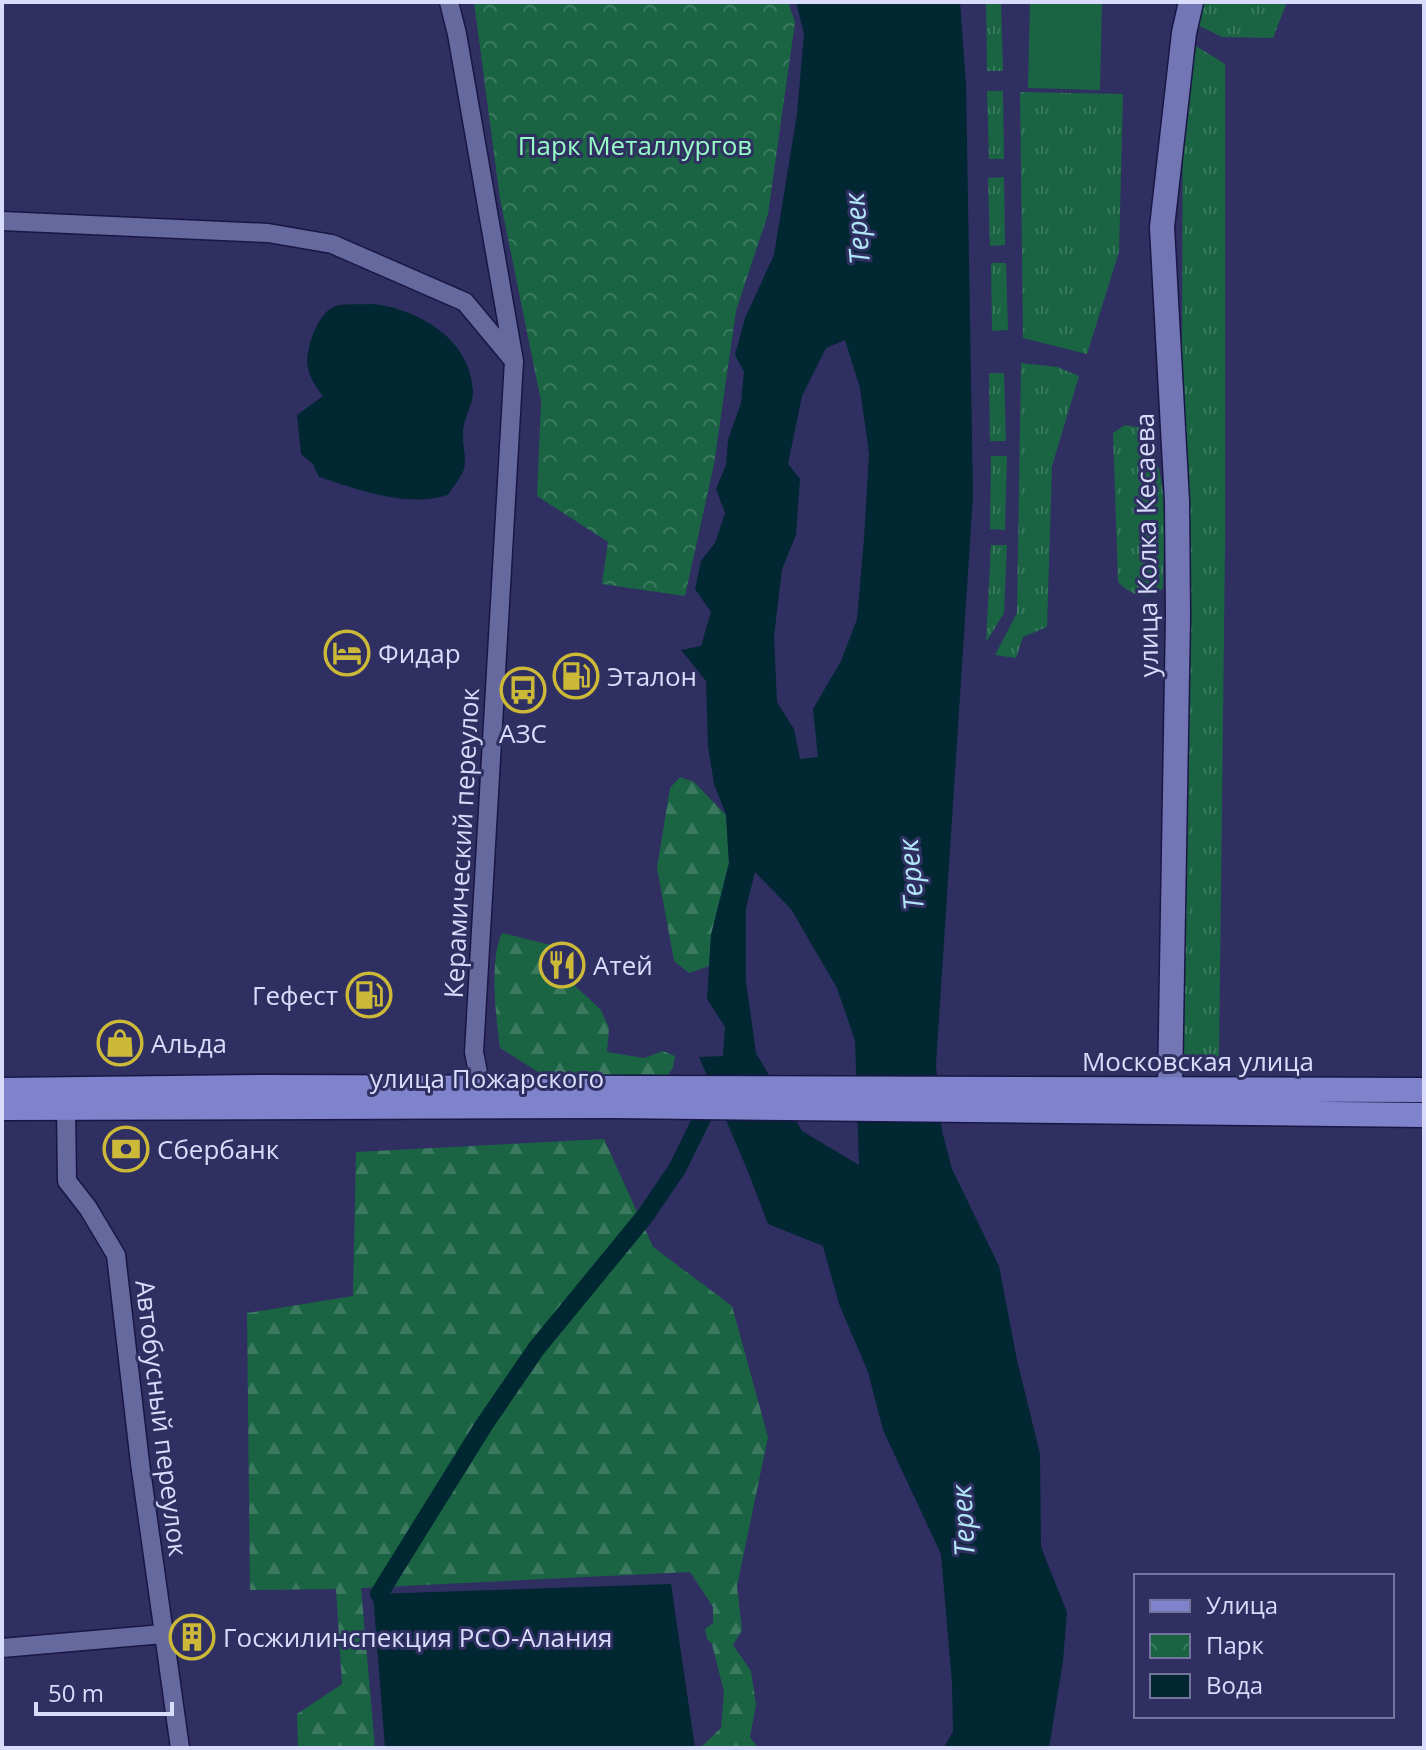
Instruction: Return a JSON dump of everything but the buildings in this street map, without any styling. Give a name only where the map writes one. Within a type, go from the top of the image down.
[{"type":"main road","name":"улица Пожарского","points":[[2,1090],[481,1088],[613,1098]]},
{"type":"main road","name":"Московская улица","points":[[972,1100],[1170,1089],[1424,1090]]},
{"type":"main road","name":"улица Пожарского","points":[[2,1108],[613,1098],[972,1100]]},
{"type":"main road","name":"Московская улица","points":[[972,1100],[1424,1115]]},
{"type":"street","name":"Керамический переулок","points":[[449,2],[460,49],[514,361],[474,1052],[481,1088]]},
{"type":"street","name":"улица Колка Кесаева","points":[[1170,1089],[1177,501],[1162,227],[1184,33],[1191,2]]},
{"type":"street","points":[[2,221],[268,233],[332,244],[465,302],[514,361]]},
{"type":"street","name":"Автобусный переулок","points":[[66,1107],[67,1181],[88,1208],[116,1255],[180,1748]]},
{"type":"street","points":[[2,1648],[163,1634]]},
{"type":"green space","name":"Парк Металлургов","points":[[474,2],[788,2],[795,22],[768,214],[736,311],[714,464],[685,596],[602,584],[608,542],[537,496],[541,401],[500,199]]},
{"type":"green space","points":[[1030,2],[1102,2],[1100,90],[1028,88]]},
{"type":"green space","points":[[1193,2],[1287,2],[1273,38],[1222,37],[1189,21]]},
{"type":"green space","points":[[986,3],[1001,3],[1003,71],[987,71]]},
{"type":"green space","points":[[1183,38],[1225,64],[1225,545],[1219,1058],[1180,1057]]},
{"type":"green space","points":[[987,91],[1003,91],[1004,159],[989,159]]},
{"type":"green space","points":[[1020,92],[1123,94],[1119,252],[1087,354],[1023,338]]},
{"type":"green space","points":[[1004,177],[1005,245],[990,246],[988,178]]},
{"type":"green space","points":[[991,263],[1006,263],[1008,330],[992,331]]},
{"type":"green space","points":[[1021,363],[1057,367],[1079,376],[1052,466],[1047,627],[1023,637],[1016,658],[995,655],[1017,613]]},
{"type":"green space","points":[[989,373],[1004,373],[1006,441],[990,441]]},
{"type":"green space","points":[[1125,425],[1142,428],[1152,446],[1162,485],[1163,588],[1146,596],[1128,591],[1118,582],[1113,433]]},
{"type":"green space","points":[[991,456],[1007,456],[1005,530],[990,529]]},
{"type":"green space","points":[[991,545],[1007,545],[1004,613],[986,642]]},
{"type":"green space","points":[[680,777],[694,782],[726,815],[729,863],[711,935],[709,966],[689,973],[674,961],[657,868],[670,788]]},
{"type":"green space","points":[[502,933],[563,948],[571,982],[601,1010],[609,1028],[607,1052],[644,1058],[663,1051],[675,1056],[673,1068],[667,1076],[564,1077],[538,1072],[500,1048],[495,974]]},
{"type":"green space","points":[[604,1139],[653,1247],[732,1306],[768,1437],[737,1586],[742,1630],[733,1645],[751,1671],[756,1705],[750,1737],[758,1748],[700,1748],[721,1728],[724,1692],[705,1629],[713,1623],[713,1607],[690,1572],[361,1588],[375,1748],[298,1748],[297,1714],[342,1684],[336,1589],[250,1590],[247,1313],[353,1296],[356,1152]]},
{"type":"water","name":"Терек","points":[[796,2],[960,2],[966,83],[973,496],[936,1065],[942,1131],[952,1169],[999,1266],[1017,1360],[1040,1454],[1041,1547],[1067,1612],[1063,1661],[1049,1748],[944,1748],[953,1731],[941,1554],[883,1430],[868,1372],[839,1304],[823,1246],[768,1224],[699,1057],[723,1056],[725,1027],[707,999],[711,935],[729,863],[726,815],[714,784],[708,746],[706,681],[681,650],[701,646],[711,612],[695,589],[701,561],[715,543],[725,513],[716,489],[726,465],[728,440],[741,403],[744,372],[735,355],[745,318],[774,255],[797,114],[804,34]],"holes":[[[845,340],[860,388],[869,454],[857,619],[841,661],[813,709],[818,757],[800,759],[794,729],[777,702],[774,636],[782,569],[796,535],[800,479],[788,464],[802,396],[826,348]],[[755,872],[791,909],[837,988],[855,1041],[859,1165],[802,1131],[756,1053],[746,982],[746,908]]]},
{"type":"water","points":[[375,304],[409,313],[440,331],[463,356],[470,373],[473,391],[463,432],[465,465],[448,495],[416,500],[367,492],[319,477],[313,464],[301,454],[297,415],[323,396],[312,379],[307,361],[310,342],[318,323],[329,309],[336,306]]},
{"type":"water","points":[[671,1584],[695,1748],[385,1748],[373,1594]]},
{"type":"waterway","points":[[379,1594],[484,1425],[536,1349],[645,1216],[677,1169],[713,1096]]},
{"type":"place","name":"Фидар","points":[[347,653]]},
{"type":"place","name":"Эталон","points":[[576,676]]},
{"type":"place","name":"АЗС","points":[[523,690]]},
{"type":"place","name":"Атей","points":[[562,965]]},
{"type":"place","name":"Гефест","points":[[369,995]]},
{"type":"place","name":"Альда","points":[[120,1043]]},
{"type":"place","name":"Сбербанк","points":[[126,1149]]},
{"type":"place","name":"Госжилинспекция РСО-Алания","points":[[192,1637]]}]
